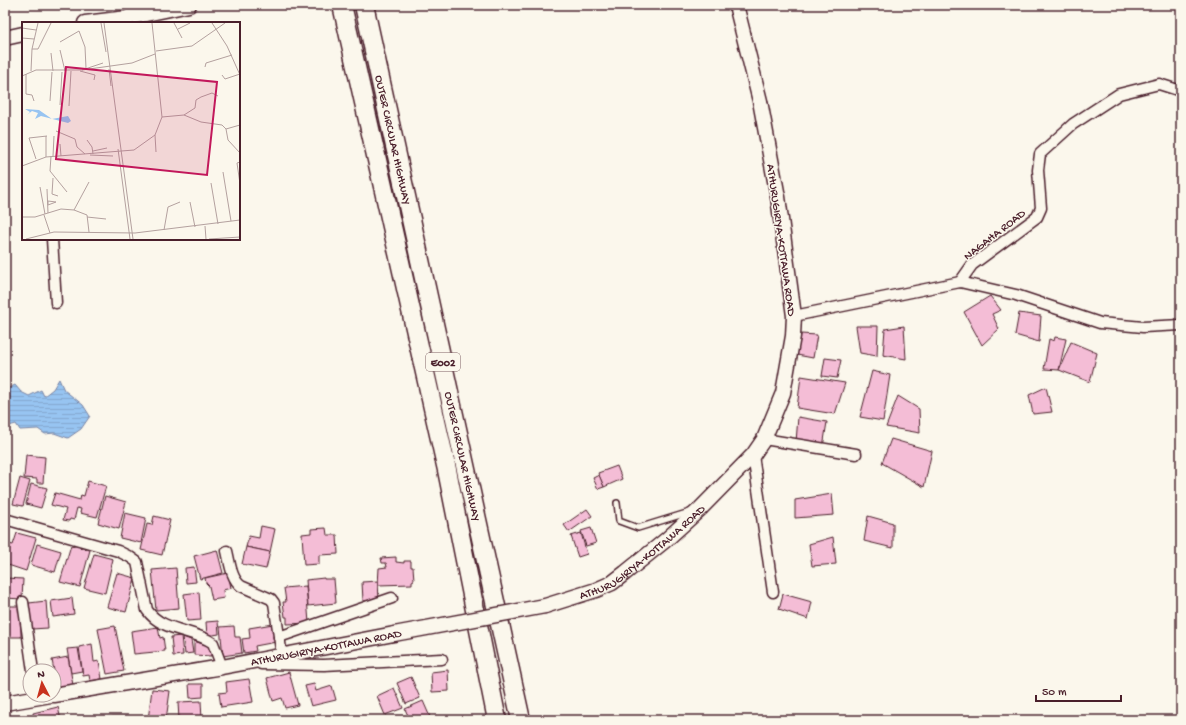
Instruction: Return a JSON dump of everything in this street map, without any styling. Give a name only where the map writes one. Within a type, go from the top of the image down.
[{"type":"highway","name":"OUTER CIRCULAR HIGHWAY","points":[[342,5],[447,470],[497,720]]},
{"type":"highway","name":"OUTER CIRCULAR HIGHWAY","points":[[364,5],[521,720]]},
{"type":"main road","points":[[97,22],[122,20],[189,5]]},
{"type":"main road","name":"ATHURUGIRIYA-KOTTAWA ROAD","points":[[62,694],[246,663],[545,606],[596,590],[612,583],[668,539],[753,455],[764,439],[783,394],[793,336],[794,316],[778,197],[761,109],[736,5]]},
{"type":"main road","points":[[5,38],[22,34]]},
{"type":"main road","name":"ATHURUGIRIYA-KOTTAWA ROAD","points":[[5,703],[22,699]]},
{"type":"street","points":[[122,20],[136,5]]},
{"type":"street","name":"NAGAHA ROAD","points":[[960,282],[972,265],[1037,217],[1041,208],[1038,170],[1040,154],[1073,124],[1119,94],[1159,84],[1181,91]]},
{"type":"street","points":[[52,240],[56,303]]},
{"type":"street","points":[[794,316],[960,282],[1016,295],[1100,323],[1143,327],[1181,325]]},
{"type":"street","points":[[764,439],[856,454]]},
{"type":"street","points":[[753,455],[773,592]]},
{"type":"street","points":[[5,519],[118,551],[130,557],[137,562],[147,610],[151,617],[213,643],[222,667]]},
{"type":"street","points":[[227,550],[233,575],[237,583],[271,599],[276,608],[282,656]]},
{"type":"street","points":[[279,637],[392,598]]},
{"type":"street","points":[[23,602],[32,663]]},
{"type":"street","points":[[246,663],[324,665],[442,658]]},
{"type":"lane","points":[[617,503],[619,521],[638,528],[700,509]]},
{"type":"water","points":[[59,379],[64,390],[83,405],[90,416],[81,429],[68,438],[54,433],[45,434],[38,429],[20,430],[16,424],[5,427],[5,401],[10,397],[7,389],[15,385],[21,392],[29,396],[41,390],[44,396],[53,389]]},
{"type":"building","points":[[990,296],[1001,310],[992,314],[999,329],[982,345],[964,312]]},
{"type":"building","points":[[1019,313],[1041,316],[1039,342],[1015,335]]},
{"type":"building","points":[[856,326],[878,326],[877,356],[860,353]]},
{"type":"building","points":[[904,326],[906,359],[883,355],[885,329]]},
{"type":"building","points":[[801,334],[817,335],[813,358],[797,355]]},
{"type":"building","points":[[1055,337],[1066,339],[1059,370],[1044,369],[1049,339],[1054,341]]},
{"type":"building","points":[[1071,342],[1097,353],[1090,382],[1059,370]]},
{"type":"building","points":[[825,358],[841,360],[837,378],[822,376]]},
{"type":"building","points":[[872,371],[890,375],[883,421],[860,417]]},
{"type":"building","points":[[801,376],[845,383],[835,414],[797,408]]},
{"type":"building","points":[[1046,387],[1052,412],[1033,414],[1029,395]]},
{"type":"building","points":[[898,396],[919,409],[920,433],[886,427]]},
{"type":"building","points":[[798,417],[827,422],[823,447],[796,442]]},
{"type":"building","points":[[891,439],[932,451],[924,487],[882,463]]},
{"type":"building","points":[[26,455],[45,457],[43,483],[37,483],[37,479],[24,478]]},
{"type":"building","points":[[617,466],[622,479],[604,487],[598,473]]},
{"type":"building","points":[[599,475],[604,487],[598,489],[593,478]]},
{"type":"building","points":[[20,478],[30,481],[23,506],[13,504]]},
{"type":"building","points":[[88,481],[106,486],[97,517],[80,513],[81,509],[77,508],[74,520],[63,520],[66,509],[51,505],[55,493],[80,500],[81,495],[84,496]]},
{"type":"building","points":[[5,483],[7,483],[9,510],[5,510]]},
{"type":"building","points":[[31,484],[47,488],[41,508],[26,504]]},
{"type":"building","points":[[832,494],[834,515],[795,518],[795,500]]},
{"type":"building","points":[[105,496],[126,502],[119,529],[98,523]]},
{"type":"building","points":[[587,509],[592,516],[569,532],[564,525]]},
{"type":"building","points":[[125,513],[146,518],[141,543],[120,538]]},
{"type":"building","points":[[154,516],[170,520],[162,555],[141,550],[147,524],[152,525]]},
{"type":"building","points":[[868,516],[893,523],[893,548],[864,541]]},
{"type":"building","points":[[261,526],[275,529],[270,552],[246,547],[249,536],[259,538]]},
{"type":"building","points":[[326,528],[327,535],[337,535],[338,554],[319,555],[319,564],[304,565],[302,534],[311,533],[311,529]]},
{"type":"building","points":[[591,528],[596,543],[586,546],[581,531]]},
{"type":"building","points":[[17,533],[36,538],[26,571],[5,564],[5,543],[13,545]]},
{"type":"building","points":[[581,533],[587,554],[578,557],[571,536]]},
{"type":"building","points":[[833,537],[836,564],[812,566],[809,544]]},
{"type":"building","points":[[37,544],[61,551],[55,572],[31,565]]},
{"type":"building","points":[[71,545],[90,550],[80,587],[60,582]]},
{"type":"building","points":[[246,547],[270,552],[266,569],[242,564]]},
{"type":"building","points":[[217,550],[223,573],[200,579],[194,556]]},
{"type":"building","points":[[94,554],[113,559],[105,593],[84,588]]},
{"type":"building","points":[[396,557],[396,562],[404,563],[404,561],[411,561],[414,580],[412,581],[412,584],[378,585],[379,568],[387,567],[386,563],[382,563],[381,558]]},
{"type":"building","points":[[194,567],[196,582],[186,583],[185,568]]},
{"type":"building","points":[[176,568],[179,608],[156,610],[152,570]]},
{"type":"building","points":[[117,573],[135,578],[126,612],[107,607]]},
{"type":"building","points":[[228,573],[231,588],[223,590],[224,598],[212,600],[209,586],[206,583],[205,578]]},
{"type":"building","points":[[6,578],[23,579],[22,599],[5,598]]},
{"type":"building","points":[[324,578],[334,579],[336,603],[308,606],[306,580]]},
{"type":"building","points":[[378,581],[379,600],[363,601],[362,582]]},
{"type":"building","points":[[306,586],[309,623],[287,624],[287,617],[285,617],[283,602],[286,602],[284,588]]},
{"type":"building","points":[[199,592],[201,620],[187,621],[184,594]]},
{"type":"building","points":[[783,594],[812,602],[808,619],[779,609]]},
{"type":"building","points":[[72,598],[74,614],[53,617],[51,601]]},
{"type":"building","points":[[46,601],[48,628],[32,629],[29,603]]},
{"type":"building","points":[[7,606],[21,606],[21,637],[7,637]]},
{"type":"building","points":[[218,621],[219,634],[207,636],[206,622]]},
{"type":"building","points":[[273,624],[276,642],[255,646],[256,651],[244,653],[242,639],[250,638],[249,628]]},
{"type":"building","points":[[115,626],[124,671],[107,674],[98,629]]},
{"type":"building","points":[[234,626],[235,637],[240,637],[242,653],[223,656],[220,627]]},
{"type":"building","points":[[158,627],[160,638],[163,637],[165,651],[134,654],[131,631]]},
{"type":"building","points":[[181,636],[183,655],[173,656],[171,637]]},
{"type":"building","points":[[183,637],[191,640],[193,653],[185,654]]},
{"type":"building","points":[[194,641],[212,647],[211,656],[194,655]]},
{"type":"building","points":[[92,644],[94,662],[99,661],[102,679],[90,681],[89,675],[83,676],[79,647]]},
{"type":"building","points":[[78,648],[82,671],[71,673],[67,649]]},
{"type":"building","points":[[68,657],[73,685],[62,687],[62,663],[53,663],[52,660]]},
{"type":"building","points":[[448,670],[449,691],[432,692],[431,672]]},
{"type":"building","points":[[289,672],[298,705],[285,708],[282,698],[273,701],[267,678]]},
{"type":"building","points":[[411,677],[420,698],[406,704],[397,683]]},
{"type":"building","points":[[249,679],[253,702],[221,707],[219,693],[227,692],[226,682]]},
{"type":"building","points":[[189,684],[203,684],[203,697],[190,698]]},
{"type":"building","points":[[314,684],[316,691],[332,686],[336,700],[311,706],[305,686]]},
{"type":"building","points":[[394,688],[403,708],[385,715],[377,696]]},
{"type":"building","points":[[152,689],[170,691],[166,720],[148,720]]},
{"type":"building","points":[[201,701],[202,720],[179,720],[178,702]]},
{"type":"building","points":[[423,701],[430,717],[422,720],[410,720],[405,709]]},
{"type":"building","points":[[58,707],[61,720],[34,720],[33,713]]},
{"type":"building","points":[[112,717],[129,717],[129,720],[109,720]]}]
